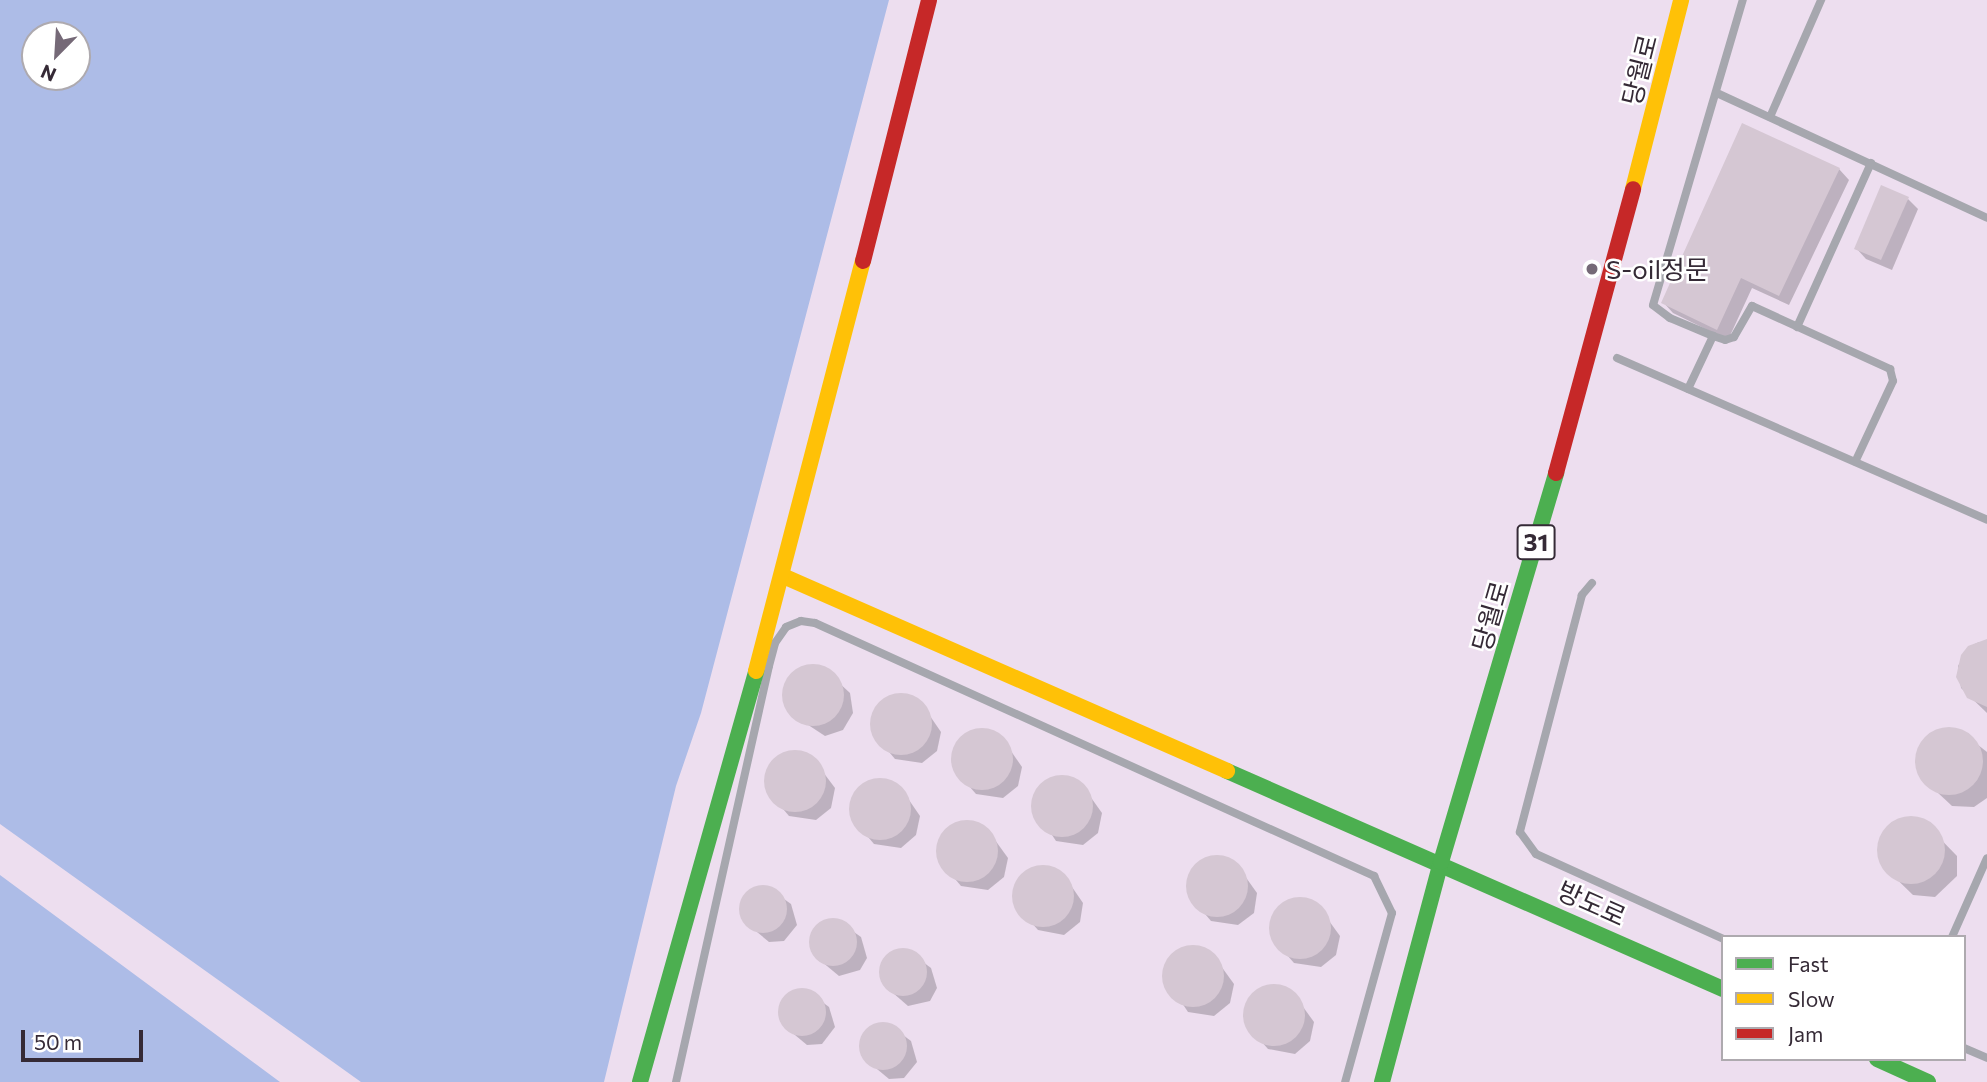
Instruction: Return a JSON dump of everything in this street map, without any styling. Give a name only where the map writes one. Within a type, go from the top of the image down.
[{"type":"main road","points":[[640,1082],[783,576],[929,0]]},
{"type":"main road","name":"당월로","points":[[1382,1082],[1441,862],[1473,765],[1595,338],[1681,0]]},
{"type":"main road","name":"방도로","points":[[783,576],[1441,862],[1721,988]]},
{"type":"main road","points":[[1881,1061],[1928,1082]]},
{"type":"lane","points":[[1743,0],[1719,94],[1653,305],[1670,318],[1725,340],[1734,337],[1748,306],[1893,372],[1893,381],[1855,462]]},
{"type":"lane","points":[[1770,117],[1821,0]]},
{"type":"lane","points":[[1719,94],[1987,218]]},
{"type":"lane","points":[[1797,327],[1871,163]]},
{"type":"lane","points":[[1688,390],[1713,336]]},
{"type":"lane","points":[[1617,358],[1987,520]]},
{"type":"lane","points":[[1592,583],[1582,594],[1520,832],[1536,854],[1721,938]]},
{"type":"lane","points":[[676,1082],[775,643],[786,627],[801,621],[815,623],[1374,876],[1392,913],[1345,1082]]},
{"type":"lane","points":[[1953,935],[1987,858]]},
{"type":"lane","points":[[1966,1049],[1987,1058]]},
{"type":"water","points":[[0,0],[889,0],[701,713],[676,786],[604,1082],[361,1082],[0,824]]},
{"type":"water","points":[[0,875],[280,1082],[0,1082]]},
{"type":"building","points":[[1742,123],[1840,168],[1779,296],[1741,278],[1717,330],[1661,303]]},
{"type":"building","points":[[1881,185],[1909,197],[1881,260],[1854,249]]},
{"type":"building","points":[[1987,639],[1987,707],[1967,698],[1956,677],[1961,655],[1968,646]]},
{"type":"building","points":[[813,664],[835,673],[844,695],[835,717],[813,726],[791,717],[782,695],[791,673]]},
{"type":"building","points":[[901,693],[923,702],[932,724],[923,746],[901,755],[879,746],[870,724],[879,702]]},
{"type":"building","points":[[1956,727],[1977,742],[1983,754],[1981,774],[1973,785],[1956,795],[1942,795],[1925,785],[1917,774],[1915,754],[1925,737],[1936,729]]},
{"type":"building","points":[[982,728],[1004,737],[1013,759],[1004,781],[982,790],[960,781],[951,759],[960,737]]},
{"type":"building","points":[[795,750],[817,759],[826,781],[817,803],[795,812],[773,803],[764,781],[773,759]]},
{"type":"building","points":[[1062,775],[1084,784],[1093,806],[1084,828],[1062,837],[1040,828],[1031,806],[1040,784]]},
{"type":"building","points":[[880,778],[902,787],[911,809],[902,831],[880,840],[858,831],[849,809],[858,787]]},
{"type":"building","points":[[1918,816],[1939,831],[1945,843],[1943,863],[1935,874],[1918,884],[1904,884],[1887,874],[1879,863],[1877,843],[1887,826],[1898,818]]},
{"type":"building","points":[[967,820],[989,829],[998,851],[989,873],[967,882],[945,873],[936,851],[945,829]]},
{"type":"building","points":[[1217,855],[1239,864],[1248,886],[1239,908],[1217,917],[1195,908],[1186,886],[1195,864]]},
{"type":"building","points":[[1043,865],[1065,874],[1074,896],[1065,918],[1043,927],[1021,918],[1012,896],[1021,874]]},
{"type":"building","points":[[763,885],[772,886],[780,892],[786,900],[786,918],[780,926],[772,932],[763,933],[754,932],[746,926],[740,918],[739,909],[740,900],[746,892],[754,886]]},
{"type":"building","points":[[1300,897],[1322,906],[1331,928],[1322,950],[1300,959],[1278,950],[1269,928],[1278,906]]},
{"type":"building","points":[[833,918],[842,919],[850,925],[856,933],[856,951],[850,959],[842,965],[833,966],[824,965],[816,959],[810,951],[809,942],[810,933],[816,925],[824,919]]},
{"type":"building","points":[[1193,945],[1215,954],[1224,976],[1215,998],[1193,1007],[1171,998],[1162,976],[1171,954]]},
{"type":"building","points":[[903,948],[912,949],[920,955],[926,963],[926,981],[920,989],[912,995],[903,996],[894,995],[886,989],[880,981],[879,972],[880,963],[886,955],[894,949]]},
{"type":"building","points":[[1274,984],[1296,993],[1305,1015],[1296,1037],[1274,1046],[1252,1037],[1243,1015],[1252,993]]},
{"type":"building","points":[[802,988],[811,989],[819,995],[825,1003],[825,1021],[819,1029],[811,1035],[802,1036],[793,1035],[785,1029],[779,1021],[778,1012],[779,1003],[785,995],[793,989]]},
{"type":"building","points":[[883,1022],[892,1023],[900,1029],[906,1037],[906,1055],[900,1063],[892,1069],[883,1070],[874,1069],[866,1063],[860,1055],[859,1046],[860,1037],[866,1029],[874,1023]]},
{"type":"traffic: fast","points":[[1382,1082],[1441,862],[1556,473]]},
{"type":"traffic: fast","points":[[640,1082],[756,671]]},
{"type":"traffic: fast","points":[[1227,771],[1721,988]]},
{"type":"traffic: fast","points":[[1881,1061],[1928,1082]]},
{"type":"traffic: slow","points":[[1633,189],[1681,0]]},
{"type":"traffic: slow","points":[[756,671],[863,261]]},
{"type":"traffic: slow","points":[[783,576],[1227,771]]},
{"type":"traffic: jam","points":[[863,261],[929,0]]},
{"type":"traffic: jam","points":[[1556,473],[1633,189]]},
{"type":"place","name":"S-oil정문","points":[[1592,269]]}]
